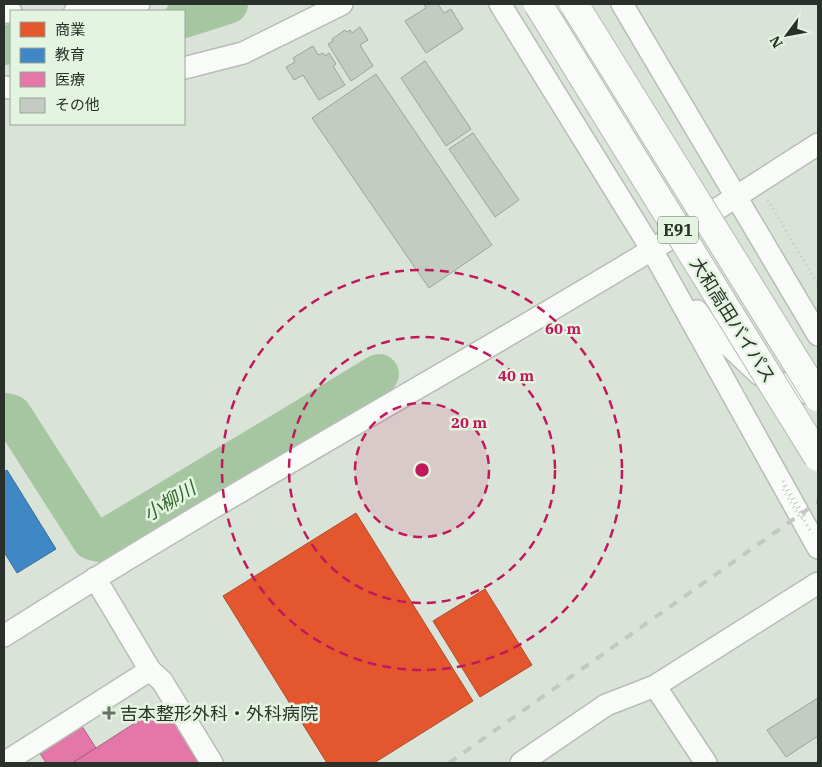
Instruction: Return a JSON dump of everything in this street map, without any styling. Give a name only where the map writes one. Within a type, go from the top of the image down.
[{"type":"highway","name":"大和高田バイパス","points":[[538,4],[818,457]]},
{"type":"highway","name":"大和高田バイパス","points":[[574,4],[818,397]]},
{"type":"street","points":[[84,10],[139,4]]},
{"type":"street","points":[[185,68],[243,53],[342,4]]},
{"type":"street","points":[[500,4],[652,250],[815,540]]},
{"type":"street","points":[[622,4],[818,335]]},
{"type":"street","points":[[4,636],[94,578],[652,250],[818,144]]},
{"type":"street","points":[[652,250],[708,326],[760,375],[818,397]]},
{"type":"street","points":[[94,578],[150,670],[162,681],[212,763]]},
{"type":"street","points":[[521,763],[606,704],[655,686],[818,583]]},
{"type":"street","points":[[4,763],[150,670]]},
{"type":"street","points":[[655,686],[706,763]]},
{"type":"path","points":[[758,183],[818,285]]},
{"type":"path","points":[[784,481],[805,516],[801,519],[782,488],[784,486],[802,517],[807,524],[815,540]]},
{"type":"building: 商業","points":[[356,513],[473,701],[374,763],[327,763],[223,596]]},
{"type":"building: 商業","points":[[485,589],[532,665],[480,697],[433,621]]},
{"type":"building: 教育","points":[[7,470],[56,549],[17,573],[4,552],[4,472]]},
{"type":"building: 医療","points":[[166,703],[204,763],[72,763],[96,748]]},
{"type":"building: 医療","points":[[78,720],[96,748],[72,763],[46,763],[36,747]]},
{"type":"building: その他","points":[[424,4],[438,4],[444,13],[451,9],[463,29],[426,53],[405,21],[426,8]]},
{"type":"building: その他","points":[[360,27],[368,40],[360,45],[373,66],[351,81],[328,44],[345,30],[347,32],[350,30],[352,33]]},
{"type":"building: その他","points":[[313,46],[318,55],[323,53],[325,56],[329,53],[336,64],[333,66],[345,85],[319,100],[303,75],[294,80],[286,67],[295,62],[293,58]]},
{"type":"building: その他","points":[[425,61],[471,129],[446,146],[401,78]]},
{"type":"building: その他","points":[[376,74],[492,245],[429,288],[312,118]]},
{"type":"building: その他","points":[[473,133],[519,200],[495,217],[449,149]]},
{"type":"building: その他","points":[[818,698],[818,736],[786,757],[767,730]]},
{"type":"waterway","points":[[185,18],[228,4]]},
{"type":"waterway","points":[[4,45],[10,44]]},
{"type":"waterway","name":"小柳川","points":[[4,414],[12,415],[92,540],[100,542],[379,374]]},
{"type":"railway","points":[[449,763],[818,502]]},
{"type":"place","name":"吉本整形外科・外科病院","points":[[109,713]]}]
